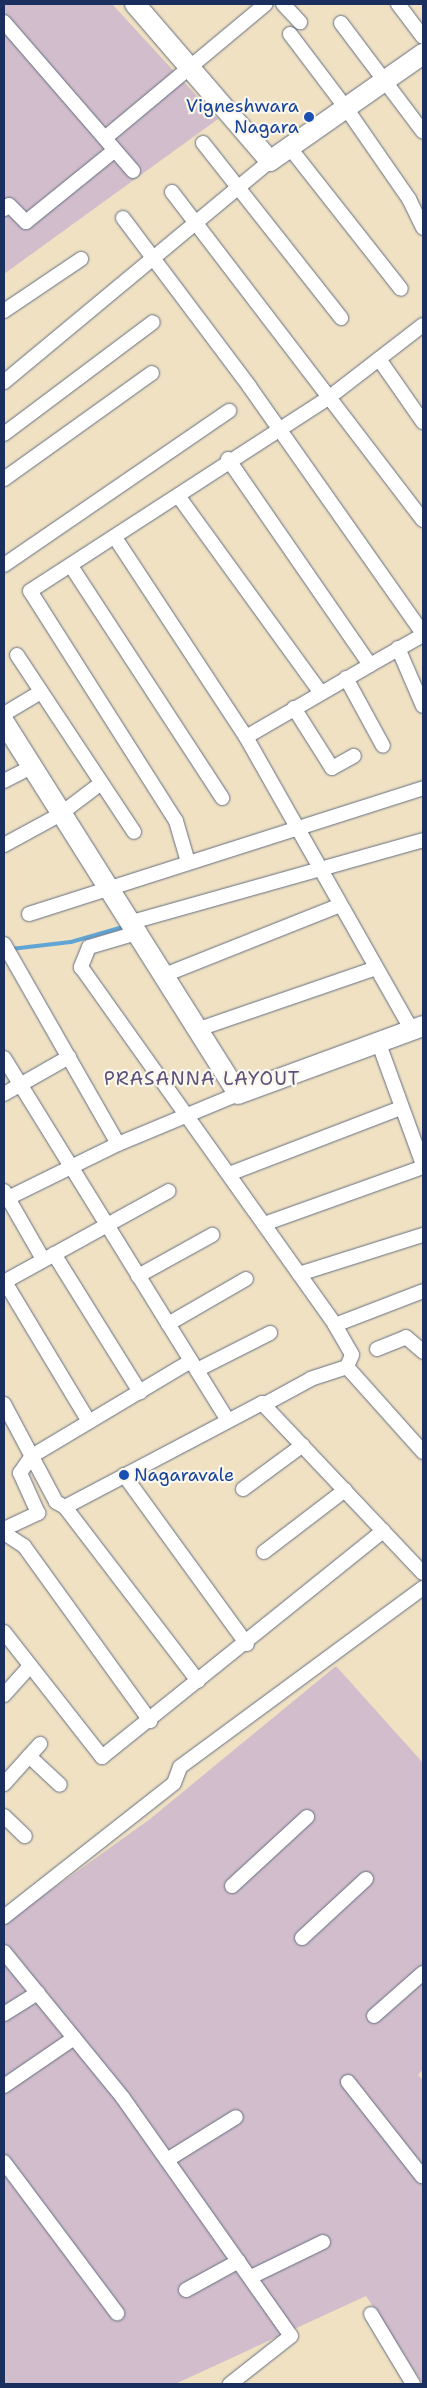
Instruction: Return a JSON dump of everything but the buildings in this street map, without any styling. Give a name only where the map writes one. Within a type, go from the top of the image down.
[{"type":"street","points":[[135,4],[270,161]]},
{"type":"street","points":[[105,138],[192,68],[266,4]]},
{"type":"street","points":[[283,4],[300,22]]},
{"type":"street","points":[[398,4],[423,36]]},
{"type":"street","points":[[4,22],[132,171]]},
{"type":"street","points":[[341,23],[386,80],[423,132]]},
{"type":"street","points":[[290,34],[346,108],[409,199],[423,228]]},
{"type":"street","points":[[4,382],[156,259],[270,161],[423,54]]},
{"type":"street","points":[[203,143],[341,318]]},
{"type":"street","points":[[290,148],[401,290]]},
{"type":"street","points":[[5,204],[26,222],[114,150]]},
{"type":"street","points":[[172,192],[331,396],[423,520]]},
{"type":"street","points":[[123,218],[156,259],[279,429],[423,634],[320,692],[246,737]]},
{"type":"street","points":[[4,311],[81,259]]},
{"type":"street","points":[[4,434],[153,322]]},
{"type":"street","points":[[188,862],[176,821],[30,591],[116,539],[179,496],[228,459],[331,396],[423,325]]},
{"type":"street","points":[[379,359],[423,422]]},
{"type":"street","points":[[4,480],[152,373]]},
{"type":"street","points":[[4,565],[229,411]]},
{"type":"street","points":[[228,459],[370,665]]},
{"type":"street","points":[[179,496],[320,692]]},
{"type":"street","points":[[116,539],[246,737],[376,968],[417,1029],[182,1115],[70,1168],[5,1196],[140,1392]]},
{"type":"street","points":[[71,566],[222,798]]},
{"type":"street","points":[[398,648],[423,706]]},
{"type":"street","points":[[17,655],[39,693],[134,832]]},
{"type":"street","points":[[346,678],[384,746]]},
{"type":"street","points":[[4,714],[39,693]]},
{"type":"street","points":[[294,708],[332,768],[354,756]]},
{"type":"street","points":[[4,722],[59,815],[105,886],[136,926],[167,974],[238,1094]]},
{"type":"street","points":[[4,781],[31,767]]},
{"type":"street","points":[[4,845],[59,815],[100,784]]},
{"type":"street","points":[[29,914],[105,886],[299,831],[423,788]]},
{"type":"street","points":[[65,1508],[228,1420],[265,1404],[310,1379],[347,1367],[352,1355],[335,1325],[229,1174],[182,1115],[81,967],[89,947],[136,926],[323,872],[423,840]]},
{"type":"street","points":[[167,974],[340,905]]},
{"type":"street","points":[[6,948],[118,1144]]},
{"type":"street","points":[[199,1029],[376,968]]},
{"type":"street","points":[[264,1224],[423,1166],[379,1044]]},
{"type":"street","points":[[4,1094],[69,1057]]},
{"type":"street","points":[[4,1058],[70,1168],[228,1420]]},
{"type":"street","points":[[229,1174],[401,1108]]},
{"type":"street","points":[[89,1422],[4,1282],[168,1191]]},
{"type":"street","points":[[138,1276],[212,1235]]},
{"type":"street","points":[[299,1274],[423,1235]]},
{"type":"street","points":[[168,1324],[246,1279]]},
{"type":"street","points":[[335,1325],[423,1291]]},
{"type":"street","points":[[4,1529],[38,1513],[20,1473],[32,1456],[140,1392],[270,1333]]},
{"type":"street","points":[[377,1349],[406,1337],[423,1352]]},
{"type":"street","points":[[347,1367],[423,1452]]},
{"type":"street","points":[[4,1404],[56,1502],[65,1508],[198,1682]]},
{"type":"street","points":[[265,1404],[423,1573]]},
{"type":"street","points":[[243,1489],[303,1445]]},
{"type":"street","points":[[124,1475],[247,1644]]},
{"type":"street","points":[[264,1552],[345,1490]]},
{"type":"street","points":[[4,1632],[102,1757],[247,1644],[383,1531]]},
{"type":"street","points":[[4,1533],[24,1546],[150,1720]]},
{"type":"street","points":[[4,1917],[174,1783],[180,1767],[423,1588]]},
{"type":"street","points":[[4,1695],[30,1666]]},
{"type":"street","points":[[4,1784],[40,1744]]},
{"type":"street","points":[[29,1756],[60,1785]]},
{"type":"street","points":[[4,1816],[25,1836]]},
{"type":"street","points":[[232,1886],[307,1817]]},
{"type":"street","points":[[302,1938],[366,1878]]},
{"type":"street","points":[[4,1952],[74,2038],[167,2160],[291,2336],[230,2384]]},
{"type":"street","points":[[374,2016],[423,1973]]},
{"type":"street","points":[[4,2014],[38,1993]]},
{"type":"street","points":[[4,2086],[74,2038]]},
{"type":"street","points":[[348,2082],[422,2176]]},
{"type":"street","points":[[167,2160],[236,2117]]},
{"type":"street","points":[[4,2162],[117,2313]]},
{"type":"street","points":[[251,2278],[323,2242]]},
{"type":"street","points":[[186,2290],[239,2261]]},
{"type":"street","points":[[371,2314],[413,2384]]},
{"type":"shaded area","points":[[4,4],[112,4],[218,119],[4,274]]},
{"type":"shaded area","points":[[336,1666],[423,1763],[423,2069],[418,2075],[423,2080],[423,2384],[366,2296],[175,2384],[4,2384],[4,1924],[150,1819]]},
{"type":"waterway","points":[[11,949],[71,942],[126,926]]},
{"type":"place","name":"Vigneshwara Nagara","points":[[309,117]]},
{"type":"place","name":"Nagaravale","points":[[124,1475]]},
{"type":"district","name":"PRASANNA LAYOUT","points":[[202,1079]]}]
